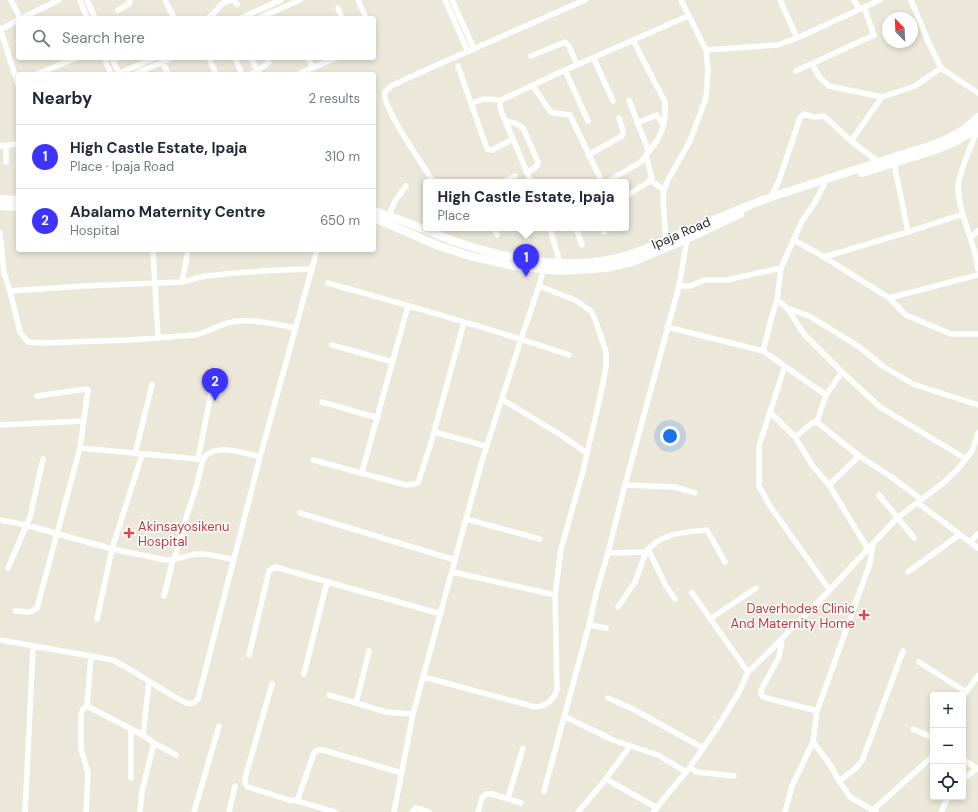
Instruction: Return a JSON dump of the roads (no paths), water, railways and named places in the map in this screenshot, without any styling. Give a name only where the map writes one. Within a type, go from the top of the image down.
[{"type":"main road","name":"Ipaja Road","points":[[376,219],[439,246],[503,264],[544,266],[560,263],[592,262],[619,258],[688,239],[745,212],[824,185],[948,138],[968,127],[978,117]]},
{"type":"main road","name":"Ipaja Road","points":[[438,231],[465,244],[544,266],[575,271],[606,268],[632,262],[666,244],[747,206],[771,197],[881,164],[894,163],[928,153],[949,145],[978,127]]},
{"type":"main road","points":[[0,199],[16,200]]},
{"type":"main road","points":[[0,206],[16,207]]},
{"type":"main road","name":"Ipaja Road","points":[[376,212],[389,215],[402,222],[423,227]]},
{"type":"street","points":[[11,0],[19,16]]},
{"type":"street","points":[[26,16],[58,0]]},
{"type":"street","points":[[80,0],[86,16]]},
{"type":"street","points":[[87,0],[94,16]]},
{"type":"street","points":[[118,10],[129,4],[130,0]]},
{"type":"street","points":[[166,0],[173,16]]},
{"type":"street","points":[[212,16],[224,1],[233,0],[237,4]]},
{"type":"street","points":[[244,16],[268,2],[281,0]]},
{"type":"street","points":[[263,16],[300,0]]},
{"type":"street","points":[[358,0],[365,16]]},
{"type":"street","points":[[445,0],[468,52]]},
{"type":"street","points":[[452,0],[474,49]]},
{"type":"street","points":[[431,179],[397,124],[384,94],[391,86],[399,82],[585,0]]},
{"type":"street","points":[[666,244],[663,199],[664,190],[690,141],[706,98],[708,70],[706,50],[681,0]]},
{"type":"street","points":[[780,0],[797,38]]},
{"type":"street","points":[[796,71],[874,35],[861,8],[854,0]]},
{"type":"street","points":[[706,50],[778,45],[797,38],[880,0]]},
{"type":"street","points":[[911,0],[941,68],[978,93]]},
{"type":"street","points":[[268,2],[272,12]]},
{"type":"street","points":[[338,8],[341,16]]},
{"type":"street","points":[[472,103],[484,99],[501,100],[688,16]]},
{"type":"street","points":[[16,21],[0,29],[16,76]]},
{"type":"street","points":[[612,179],[641,162],[661,133],[666,115],[665,102],[633,40]]},
{"type":"street","points":[[531,56],[565,42],[569,46],[577,66]]},
{"type":"street","points":[[594,58],[613,101]]},
{"type":"street","points":[[42,72],[71,60]]},
{"type":"street","points":[[105,60],[110,72]]},
{"type":"street","points":[[113,60],[118,72]]},
{"type":"street","points":[[123,72],[150,60]]},
{"type":"street","points":[[140,72],[167,60]]},
{"type":"street","points":[[210,60],[215,72]]},
{"type":"street","points":[[235,60],[241,72]]},
{"type":"street","points":[[252,60],[258,72]]},
{"type":"street","points":[[259,72],[269,62],[268,60]]},
{"type":"street","points":[[309,60],[313,68]]},
{"type":"street","points":[[303,72],[331,60]]},
{"type":"street","points":[[163,62],[167,72]]},
{"type":"street","points":[[812,64],[820,78],[829,86],[882,97],[915,86],[941,68]]},
{"type":"street","points":[[458,66],[487,149],[492,150],[512,139]]},
{"type":"street","points":[[565,70],[588,121]]},
{"type":"street","points":[[533,86],[550,111],[570,115],[600,179]]},
{"type":"street","points":[[851,141],[882,97]]},
{"type":"street","points":[[501,100],[500,106],[502,113],[528,179]]},
{"type":"street","points":[[629,100],[652,174],[650,180],[629,194]]},
{"type":"street","points":[[771,197],[778,183],[800,118],[804,114],[814,117],[824,116],[851,141],[881,164]]},
{"type":"street","points":[[637,123],[657,115],[661,122],[664,123]]},
{"type":"street","points":[[588,155],[622,136],[623,130],[619,118]]},
{"type":"street","points":[[506,121],[523,128],[538,162],[534,169],[526,172]]},
{"type":"street","points":[[978,127],[962,169],[958,186],[963,214],[971,237],[978,269]]},
{"type":"street","points":[[6,162],[3,146],[16,144]]},
{"type":"street","points":[[894,163],[908,232]]},
{"type":"street","points":[[509,179],[515,176]]},
{"type":"street","points":[[650,180],[664,190]]},
{"type":"street","points":[[763,352],[777,300],[781,268],[802,221],[814,204],[824,185]]},
{"type":"street","points":[[389,215],[395,201],[406,186]]},
{"type":"street","points":[[824,257],[963,214]]},
{"type":"street","points":[[495,231],[497,235]]},
{"type":"street","points":[[551,231],[560,263]]},
{"type":"street","points":[[577,231],[582,244]]},
{"type":"street","points":[[971,237],[978,231]]},
{"type":"street","points":[[0,233],[4,273],[20,332],[28,342],[42,343],[129,340],[202,334],[227,323],[246,321],[270,323],[296,328]]},
{"type":"street","points":[[544,791],[608,553],[624,485],[679,286],[688,239]]},
{"type":"street","points":[[794,240],[890,298],[906,315],[951,334],[978,334]]},
{"type":"street","points":[[153,252],[158,338]]},
{"type":"street","points":[[182,282],[188,252]]},
{"type":"street","points":[[0,640],[113,660],[186,703],[195,703],[198,700],[260,457],[316,252]]},
{"type":"street","points":[[394,812],[413,714],[453,572],[486,446],[539,286],[544,266]]},
{"type":"street","points":[[679,286],[690,286],[705,280],[728,280],[781,268]]},
{"type":"street","points":[[10,291],[182,282],[191,281],[204,276],[268,270],[312,269]]},
{"type":"street","points":[[890,298],[978,274]]},
{"type":"street","points":[[328,283],[521,339],[569,355]]},
{"type":"street","points":[[424,677],[535,707],[546,705],[555,695],[557,689],[555,595],[561,549],[584,471],[606,367],[606,352],[590,311],[575,300],[539,286]]},
{"type":"street","points":[[777,300],[787,308],[804,334],[880,407],[966,459]]},
{"type":"street","points":[[362,472],[408,306]]},
{"type":"street","points":[[787,308],[809,316],[858,346],[884,367],[913,384],[978,405]]},
{"type":"street","points":[[313,460],[406,485],[419,481],[464,322]]},
{"type":"street","points":[[667,327],[763,352],[826,395]]},
{"type":"street","points":[[332,345],[393,362]]},
{"type":"street","points":[[785,366],[759,450],[759,486],[770,506],[829,589]]},
{"type":"street","points":[[164,596],[173,560],[196,488],[216,369]]},
{"type":"street","points":[[817,422],[826,395],[842,372]]},
{"type":"street","points":[[135,454],[152,385]]},
{"type":"street","points":[[15,611],[30,612],[37,608],[80,448],[88,390],[86,389],[38,396]]},
{"type":"street","points":[[502,400],[561,435],[587,453]]},
{"type":"street","points":[[322,402],[378,418]]},
{"type":"street","points":[[770,412],[794,437],[812,466],[829,485],[868,549]]},
{"type":"street","points":[[0,424],[84,421]]},
{"type":"street","points":[[794,437],[812,423],[817,422]]},
{"type":"street","points":[[817,422],[859,456],[890,476],[978,548]]},
{"type":"street","points":[[434,432],[486,446]]},
{"type":"street","points":[[606,779],[655,810],[688,770],[717,728],[739,692],[748,672],[782,639],[792,626],[810,611],[829,589],[898,518],[943,483],[972,451],[978,433]]},
{"type":"street","points":[[80,448],[142,455],[200,459],[207,454],[221,449],[260,457]]},
{"type":"street","points":[[97,619],[112,549],[142,455]]},
{"type":"street","points":[[829,485],[859,456]]},
{"type":"street","points":[[8,568],[30,517],[43,459]]},
{"type":"street","points":[[624,485],[674,488],[695,492]]},
{"type":"street","points":[[879,496],[914,538]]},
{"type":"street","points":[[300,513],[455,560]]},
{"type":"street","points":[[466,519],[540,539]]},
{"type":"street","points":[[0,520],[26,525],[112,549],[166,560],[173,560],[196,554],[206,554],[234,560]]},
{"type":"street","points":[[618,607],[635,582],[647,551],[660,540],[669,536],[707,530],[725,562]]},
{"type":"street","points":[[908,572],[959,534]]},
{"type":"street","points":[[970,542],[978,534]]},
{"type":"street","points":[[785,812],[792,786],[813,742],[817,711],[870,563],[874,542]]},
{"type":"street","points":[[608,553],[647,551]]},
{"type":"street","points":[[647,551],[666,586],[675,599]]},
{"type":"street","points":[[249,655],[269,571],[271,568],[275,567],[441,614]]},
{"type":"street","points":[[453,572],[555,595]]},
{"type":"street","points":[[304,674],[327,582]]},
{"type":"street","points":[[710,619],[756,588]]},
{"type":"street","points":[[692,593],[748,672]]},
{"type":"street","points":[[589,625],[606,628]]},
{"type":"street","points":[[782,639],[779,657],[761,694],[763,697],[817,711]]},
{"type":"street","points":[[25,812],[33,646]]},
{"type":"street","points":[[356,703],[369,651]]},
{"type":"street","points":[[839,782],[862,761],[903,651]]},
{"type":"street","points":[[86,812],[88,773],[81,749],[81,715],[83,709],[87,706],[91,656]]},
{"type":"street","points":[[919,662],[961,692]]},
{"type":"street","points":[[966,692],[978,676]]},
{"type":"street","points":[[143,736],[149,682]]},
{"type":"street","points":[[272,684],[245,778],[245,783],[248,787],[335,812]]},
{"type":"street","points":[[329,695],[386,712],[413,714]]},
{"type":"street","points":[[608,698],[631,708],[703,748]]},
{"type":"street","points":[[87,706],[176,755]]},
{"type":"street","points":[[564,716],[688,770],[734,776]]},
{"type":"street","points":[[194,812],[219,726]]},
{"type":"street","points":[[913,729],[930,737]]},
{"type":"street","points":[[131,730],[131,778]]},
{"type":"street","points":[[813,742],[831,766],[839,782],[850,797],[874,811],[930,759]]},
{"type":"street","points":[[140,812],[142,791],[154,743]]},
{"type":"street","points":[[578,812],[606,779],[630,746]]},
{"type":"street","points":[[508,798],[523,748]]},
{"type":"street","points":[[297,801],[314,753],[318,750],[323,750],[402,773]]},
{"type":"street","points":[[966,761],[977,768],[966,777]]},
{"type":"street","points":[[229,812],[235,786]]},
{"type":"street","points":[[478,812],[482,798],[486,794],[508,798],[521,803]]},
{"type":"street","points":[[941,812],[947,800]]},
{"type":"street","points":[[412,812],[416,808],[429,812]]},
{"type":"place","name":"High Castle Estate, Ipaja","points":[[526,277]]},
{"type":"place","name":"Abalamo Maternity Centre","points":[[215,401]]},
{"type":"place","name":"Akinsayosikenu Hospital","points":[[129,533]]},
{"type":"place","name":"Daverhodes Clinic And Maternity Home","points":[[864,615]]}]
